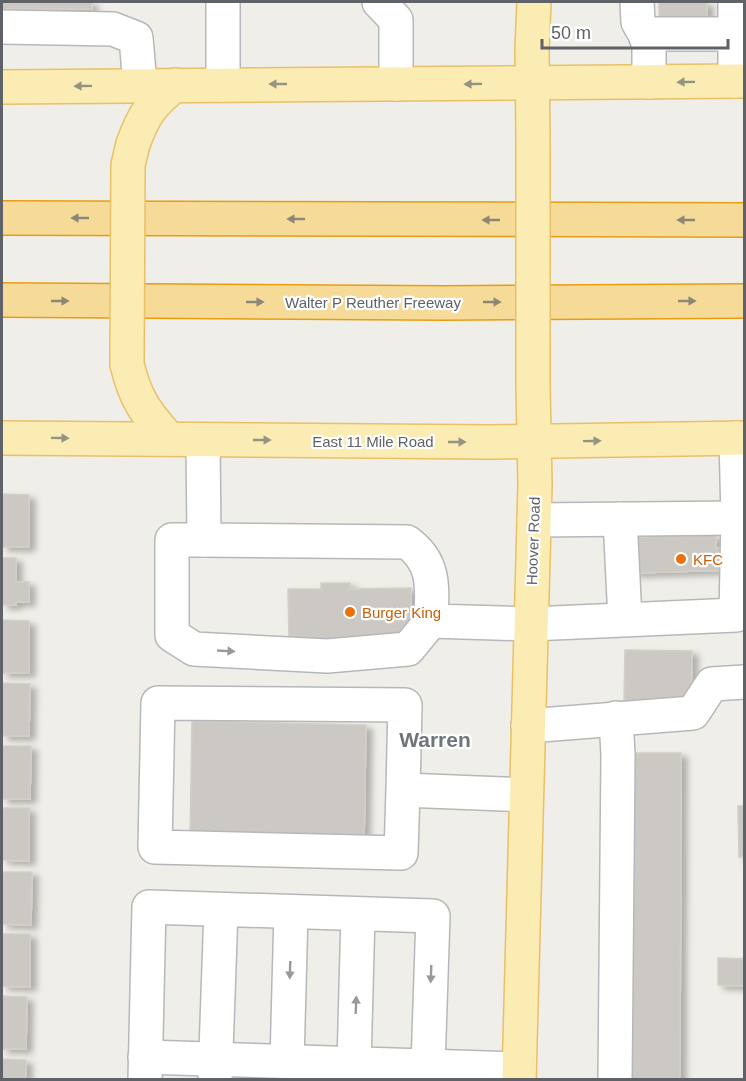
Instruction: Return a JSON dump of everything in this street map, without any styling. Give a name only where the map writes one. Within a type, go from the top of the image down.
[{"type":"highway","points":[[2,218],[744,220]]},
{"type":"highway","name":"Walter P Reuther Freeway","points":[[2,300],[444,303],[744,301]]},
{"type":"main road","name":"Hoover Road","points":[[519,1075],[534,520],[532,83],[534,2]]},
{"type":"main road","points":[[2,87],[740,81]]},
{"type":"main road","points":[[169,439],[139,402],[127,364],[128,165],[139,128],[155,101],[175,85]]},
{"type":"main road","name":"East 11 Mile Road","points":[[2,438],[533,442],[740,438]]},
{"type":"lane","points":[[223,2],[223,85]]},
{"type":"lane","points":[[379,2],[396,20],[396,84]]},
{"type":"lane","points":[[637,2],[638,22],[649,46],[649,82]]},
{"type":"lane","points":[[735,2],[735,34],[740,81]]},
{"type":"lane","points":[[2,27],[113,29],[136,38],[140,85]]},
{"type":"lane","points":[[645,34],[735,34]]},
{"type":"lane","points":[[431,621],[531,624],[736,615],[740,438]]},
{"type":"lane","points":[[203,440],[204,540]]},
{"type":"lane","points":[[534,520],[738,518]]},
{"type":"lane","points":[[620,519],[625,619]]},
{"type":"lane","points":[[171,540],[204,540],[407,542],[419,551],[429,568],[432,595],[431,621],[408,649],[327,656],[194,649],[172,635],[171,540]]},
{"type":"lane","points":[[528,726],[693,713],[712,684],[744,682]]},
{"type":"lane","points":[[158,703],[405,705],[403,790],[401,854],[155,848],[158,703]]},
{"type":"lane","points":[[615,1080],[618,767],[616,718]]},
{"type":"lane","points":[[403,790],[526,795]]},
{"type":"lane","points":[[428,1066],[432,916],[149,907],[145,1068],[215,1069],[287,1062],[428,1066],[519,1075]]},
{"type":"lane","points":[[215,1069],[221,910]]},
{"type":"lane","points":[[287,1062],[291,912]]},
{"type":"lane","points":[[354,1064],[358,914]]},
{"type":"building","points":[[2,2],[92,2],[92,9],[2,9]]},
{"type":"building","points":[[659,2],[707,2],[707,31],[659,31]]},
{"type":"building","points":[[2,494],[29,495],[29,547],[2,547]]},
{"type":"building","name":"KFC","points":[[683,530],[683,536],[716,535],[716,548],[728,548],[729,570],[633,573],[632,537],[648,537],[648,531]]},
{"type":"building","points":[[2,558],[16,558],[16,582],[29,582],[29,602],[2,605]]},
{"type":"building","name":"Burger King","points":[[321,583],[350,583],[350,589],[411,588],[411,634],[335,642],[335,638],[309,639],[289,643],[288,589],[321,589]]},
{"type":"building","points":[[2,620],[29,621],[29,673],[2,673]]},
{"type":"building","points":[[625,650],[692,651],[691,703],[624,702]]},
{"type":"building","points":[[2,683],[30,684],[29,736],[2,736]]},
{"type":"building","points":[[192,721],[366,725],[364,842],[190,839]]},
{"type":"building","points":[[2,746],[31,746],[30,799],[2,799]]},
{"type":"building","points":[[630,753],[681,753],[680,1080],[629,1080]]},
{"type":"building","points":[[738,806],[744,806],[744,857],[739,857]]},
{"type":"building","points":[[2,808],[29,808],[29,861],[2,860]]},
{"type":"building","points":[[2,872],[32,872],[31,925],[2,924]]},
{"type":"building","points":[[2,934],[30,934],[30,987],[2,986]]},
{"type":"building","points":[[718,958],[744,959],[744,986],[718,985]]},
{"type":"building","points":[[2,996],[27,997],[26,1049],[2,1049]]},
{"type":"building","points":[[2,1059],[26,1060],[26,1080],[2,1080]]},
{"type":"place","name":"KFC","points":[[681,559]]},
{"type":"place","name":"Burger King","points":[[350,612]]},
{"type":"district","name":"Warren","points":[[435,739]]}]
